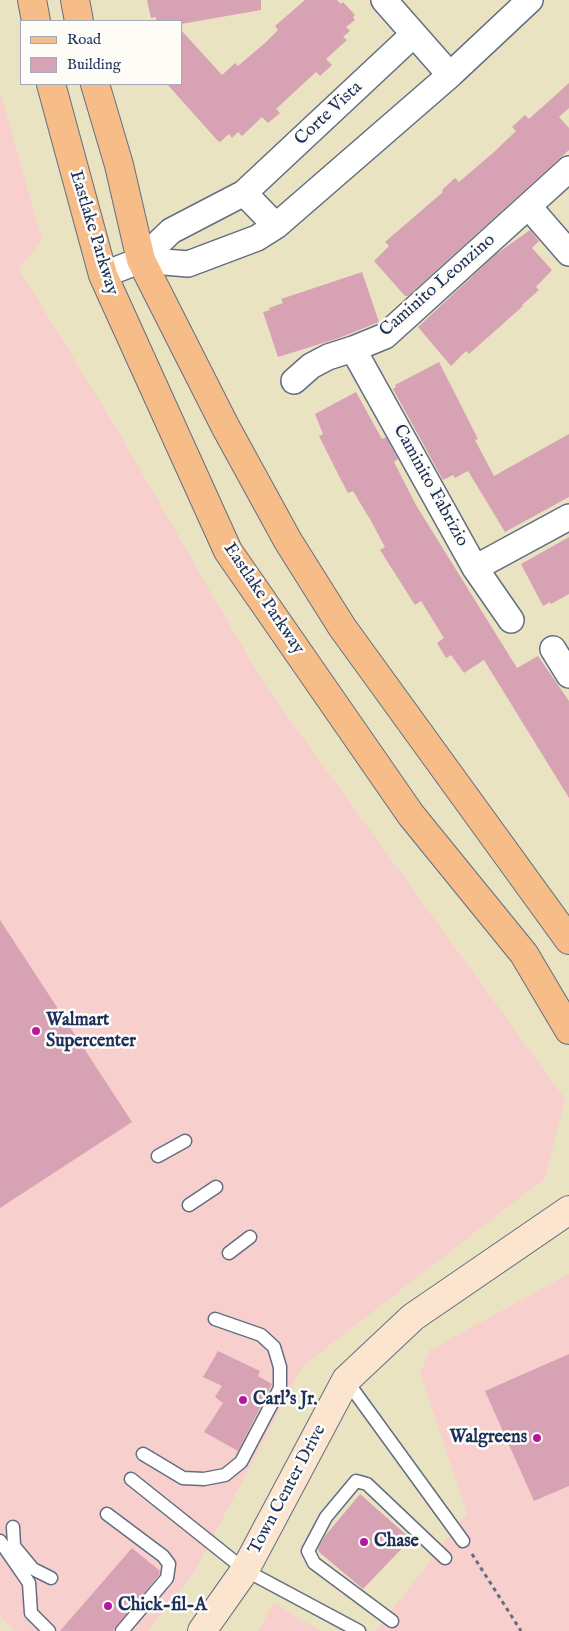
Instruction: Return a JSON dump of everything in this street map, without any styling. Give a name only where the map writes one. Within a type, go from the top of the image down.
[{"type":"main road","points":[[32,0],[36,20]]},
{"type":"main road","points":[[75,0],[79,20]]},
{"type":"main road","name":"Eastlake Parkway","points":[[51,85],[103,275],[228,551],[411,815],[524,954],[569,1030]]},
{"type":"main road","points":[[95,85],[119,165],[142,260],[230,435],[288,541],[342,627],[569,940]]},
{"type":"street","points":[[384,0],[450,75]]},
{"type":"street","name":"Corte Vista","points":[[142,260],[188,264],[257,238],[276,226],[450,75],[530,0]]},
{"type":"street","name":"Corte Vista","points":[[103,275],[142,260],[171,231],[244,193],[414,34]]},
{"type":"street","name":"Caminito Leonzino","points":[[294,381],[311,366],[328,357],[385,336],[569,169]]},
{"type":"street","points":[[244,193],[276,226]]},
{"type":"street","points":[[529,207],[569,253]]},
{"type":"street","points":[[209,212],[230,248]]},
{"type":"street","name":"Caminito Fabrizio","points":[[354,349],[476,568],[511,620]]},
{"type":"street","points":[[476,568],[569,517]]},
{"type":"street","points":[[553,649],[569,675]]},
{"type":"street","name":"Town Center Drive","points":[[202,1631],[245,1570],[346,1380],[413,1317],[569,1210]]},
{"type":"lane","points":[[158,1156],[185,1141]]},
{"type":"lane","points":[[189,1205],[216,1187]]},
{"type":"lane","points":[[229,1253],[250,1237]]},
{"type":"lane","points":[[144,1454],[183,1478],[204,1479],[225,1475],[241,1462],[280,1388],[280,1368],[274,1347],[261,1336],[215,1319]]},
{"type":"lane","points":[[346,1380],[463,1541]]},
{"type":"lane","points":[[131,1479],[245,1570],[359,1631]]},
{"type":"lane","points":[[392,1621],[314,1563],[308,1551],[326,1517],[356,1481],[367,1484],[445,1558]]},
{"type":"lane","points":[[107,1514],[164,1556],[169,1564],[167,1578],[122,1631]]},
{"type":"lane","points":[[13,1527],[14,1546],[33,1569],[51,1578]]},
{"type":"lane","points":[[0,1541],[29,1583],[31,1613],[49,1631]]},
{"type":"path","points":[[472,1554],[521,1631]]},
{"type":"shaded area","points":[[0,91],[42,240],[19,269],[112,421],[264,684],[565,1099],[545,1178],[303,1366],[194,1573],[148,1631],[14,1631],[0,1616]]},
{"type":"shaded area","points":[[569,1274],[569,1631],[376,1631],[467,1513],[420,1373],[430,1350]]},
{"type":"shaded area","points":[[274,1603],[320,1631],[258,1631]]},
{"type":"building","points":[[147,0],[261,0],[261,10],[182,24],[182,20],[156,20],[156,17],[151,18]]},
{"type":"building","points":[[305,0],[337,0],[341,4],[343,2],[355,15],[353,17],[355,20],[346,27],[350,31],[343,37],[347,40],[326,59],[332,65],[320,76],[316,72],[276,109],[280,113],[268,123],[262,117],[242,136],[238,132],[232,138],[229,134],[220,142],[168,85],[182,85],[182,31],[222,75],[235,63],[238,66],[266,42],[278,30],[275,26]]},
{"type":"building","points":[[569,83],[569,108],[559,117],[569,128],[569,150],[408,296],[405,296],[374,261],[389,246],[385,242],[443,192],[442,190],[455,178],[459,182],[494,152],[516,131],[512,127],[525,115],[529,119]]},
{"type":"building","points":[[530,230],[539,241],[532,248],[552,270],[536,287],[539,290],[523,306],[469,354],[466,351],[451,366],[418,327],[495,255]]},
{"type":"building","points":[[362,272],[379,322],[339,338],[278,357],[263,312],[283,303],[281,299]]},
{"type":"building","points":[[439,362],[478,439],[475,440],[494,476],[569,434],[569,497],[505,532],[468,471],[455,478],[453,475],[443,480],[393,389],[396,387],[395,385]]},
{"type":"building","points":[[356,392],[382,439],[386,437],[398,459],[394,462],[416,505],[517,668],[538,656],[569,701],[569,798],[484,660],[464,673],[451,655],[446,658],[437,643],[444,638],[421,601],[415,605],[380,550],[385,547],[371,521],[353,491],[348,493],[340,478],[319,436],[323,434],[315,414]]},
{"type":"building","points":[[569,537],[569,594],[551,604],[550,602],[543,606],[521,564]]},
{"type":"building","name":"Walmart Supercenter","points":[[0,920],[132,1122],[0,1208]]},
{"type":"building","name":"Carl's Jr.","points":[[218,1351],[260,1371],[258,1376],[272,1384],[238,1451],[204,1432],[223,1403],[215,1397],[222,1386],[203,1377]]},
{"type":"building","name":"Walgreens","points":[[569,1354],[569,1486],[534,1501],[485,1391]]},
{"type":"building","name":"Chase","points":[[360,1494],[411,1539],[363,1589],[319,1552],[318,1549],[325,1536]]},
{"type":"building","name":"Chick-fil-A","points":[[132,1548],[160,1571],[159,1575],[113,1631],[60,1631]]},
{"type":"place","name":"Walmart Supercenter","points":[[36,1031]]},
{"type":"place","name":"Carl's Jr.","points":[[243,1400]]},
{"type":"place","name":"Walgreens","points":[[537,1438]]},
{"type":"place","name":"Chase","points":[[364,1542]]},
{"type":"place","name":"Chick-fil-A","points":[[108,1606]]}]
